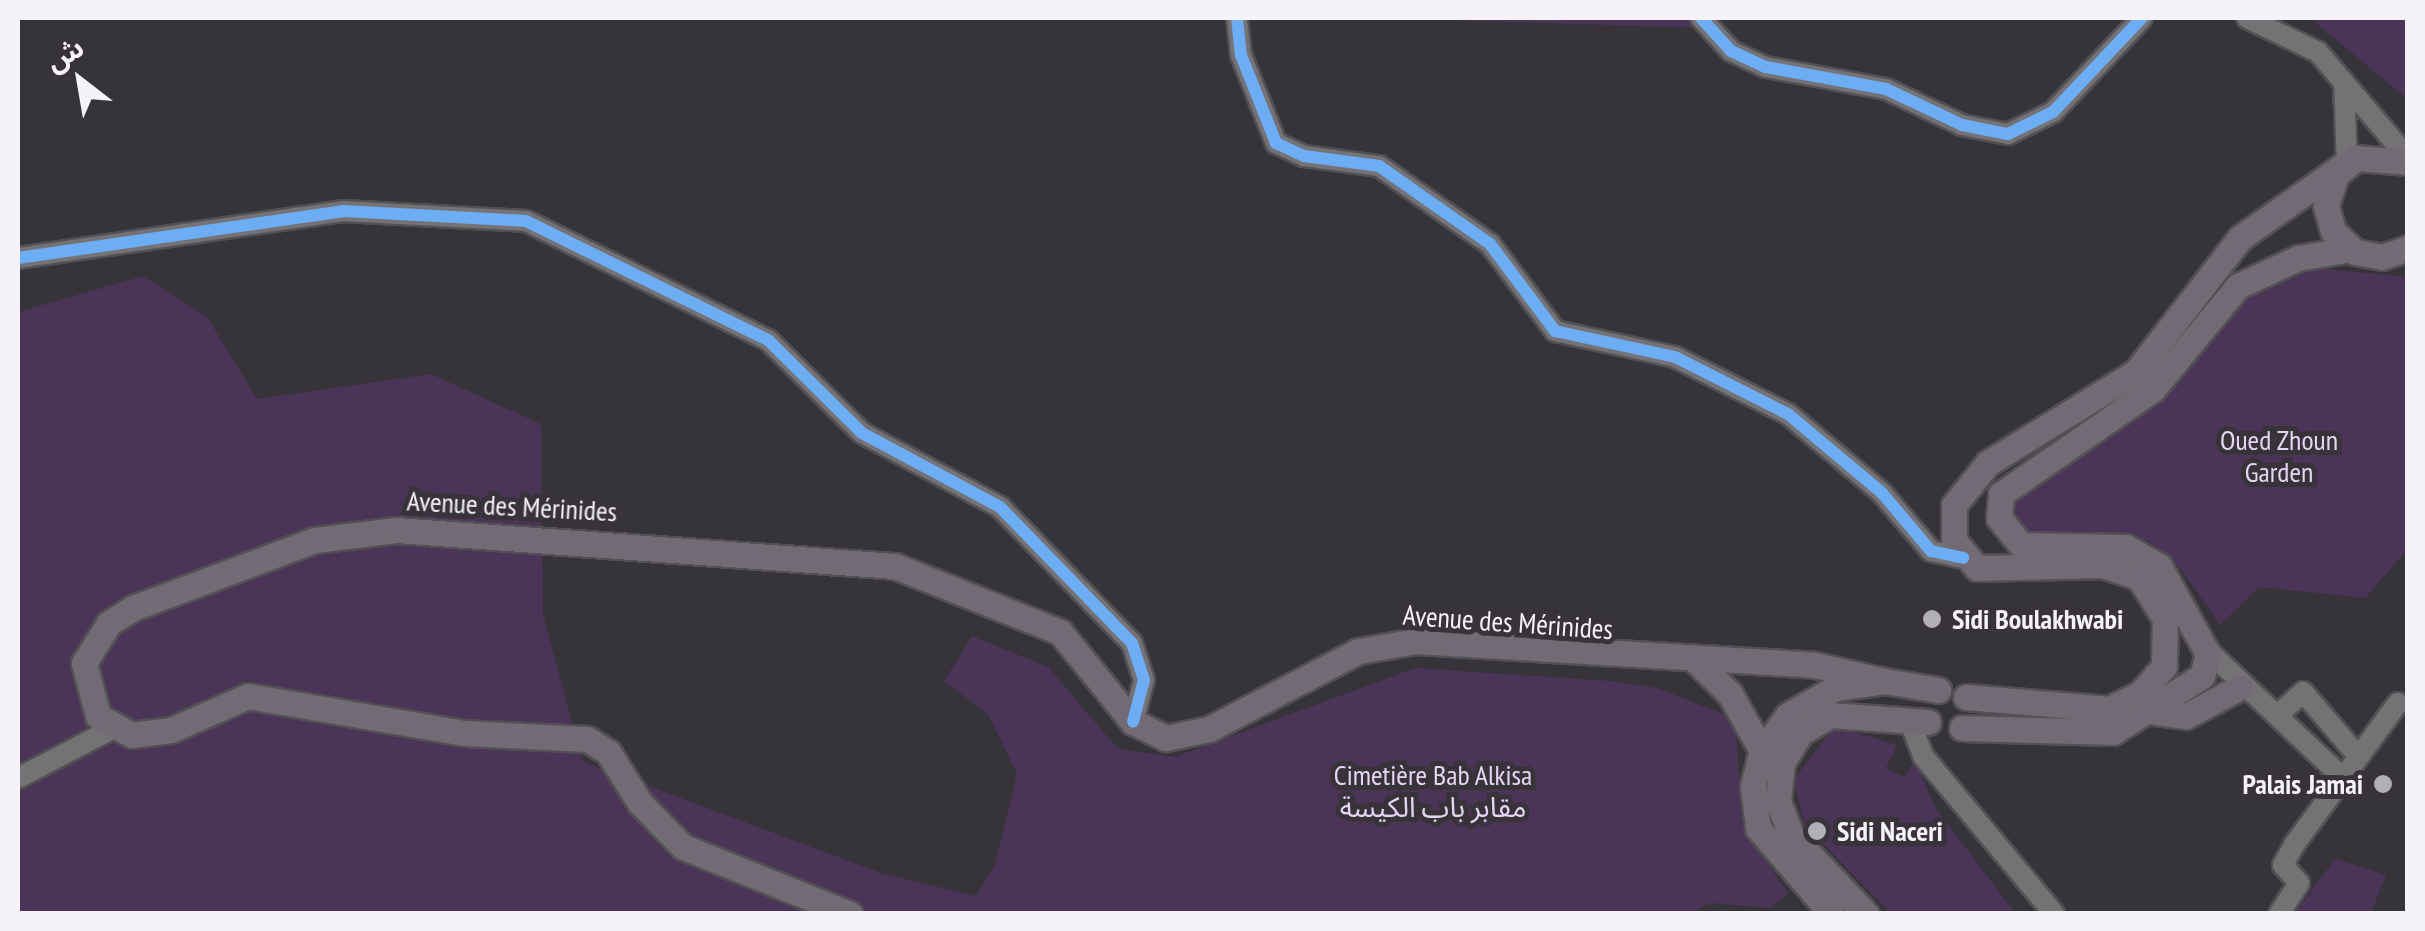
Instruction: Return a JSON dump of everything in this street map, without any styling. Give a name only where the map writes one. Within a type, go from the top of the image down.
[{"type":"main road","points":[[1866,914],[1791,835],[1778,778],[1794,740],[1820,719],[1925,711],[1966,697],[2109,710],[2140,694],[2166,656],[2159,605],[2131,572],[1986,571],[1963,558],[1952,514],[1970,480],[2123,382],[2240,238],[2346,164],[2375,153],[2408,160]]},
{"type":"main road","points":[[2346,164],[2326,212],[2351,249]]},
{"type":"main road","points":[[1784,666],[1885,681],[1925,711],[1946,733],[1962,728],[2102,734],[2156,712],[2208,666],[2203,646],[2151,558],[2126,547],[2021,544],[2002,525],[2001,494],[2153,388],[2247,280],[2351,249],[2403,252]]},
{"type":"main road","name":"Avenue des Mérinides","points":[[112,730],[86,692],[84,663],[109,623],[315,540],[396,530],[894,566],[1060,632],[1133,722],[1184,739],[1385,644],[1784,666]]},
{"type":"main road","points":[[1698,663],[1730,694],[1762,751]]},
{"type":"main road","points":[[1784,666],[1835,688],[1925,711]]},
{"type":"main road","points":[[1832,914],[1758,828],[1753,786],[1762,751],[1788,715],[1835,688],[1885,681]]},
{"type":"main road","points":[[2156,712],[2186,716],[2247,687]]},
{"type":"main road","points":[[112,730],[171,730],[248,696],[464,734],[586,739],[608,752],[640,804],[683,846],[850,914]]},
{"type":"main road","points":[[1962,728],[1966,697]]},
{"type":"street","points":[[1238,18],[1241,56],[1276,143],[1304,156],[1361,159],[1405,182],[1490,244],[1555,331],[1676,357],[1788,414],[1882,493],[1931,551],[1963,558]]},
{"type":"street","points":[[1701,18],[1730,51],[1766,67],[1886,89],[1962,125],[2008,134],[2053,112],[2142,18]]},
{"type":"street","points":[[2247,18],[2307,45],[2341,76],[2408,160]]},
{"type":"street","points":[[2341,76],[2350,106],[2346,164]]},
{"type":"street","points":[[18,258],[343,211],[526,220],[768,340],[862,433],[1000,507],[1132,642],[1144,680],[1133,722]]},
{"type":"street","points":[[2203,646],[2280,714],[2342,777]]},
{"type":"street","points":[[2191,683],[2247,687]]},
{"type":"street","points":[[2280,714],[2303,692],[2358,756]]},
{"type":"street","points":[[2278,914],[2299,883],[2284,862],[2398,702]]},
{"type":"street","points":[[1925,711],[1923,756],[2054,914]]},
{"type":"street","points":[[18,778],[112,730]]},
{"type":"green space","points":[[1699,18],[1705,28],[1418,19]]},
{"type":"green space","points":[[2310,18],[2407,18],[2407,99]]},
{"type":"green space","name":"Oued Zhoun Garden","points":[[2326,269],[2407,277],[2407,550],[2365,598],[2259,587],[2220,625],[2181,569],[2147,540],[2031,534],[2006,517],[2015,492],[2145,412],[2238,302],[2296,271]]},
{"type":"green space","name":"Cimetière Bab Alkisa مقابر باب الكيسة","points":[[143,276],[207,317],[257,399],[431,374],[541,424],[543,614],[582,761],[881,873],[976,896],[995,865],[1017,773],[988,714],[944,681],[972,636],[1048,667],[1118,749],[1175,757],[1415,668],[1610,681],[1658,688],[1735,719],[1743,827],[1788,893],[1771,908],[1710,903],[1688,914],[18,914],[18,312]]},
{"type":"green space","points":[[1835,726],[1897,745],[1886,768],[1904,777],[1915,761],[1935,807],[2015,913],[1890,913],[1804,824],[1794,779]]},
{"type":"green space","points":[[2335,859],[2386,875],[2371,913],[2295,913]]},
{"type":"cycle path","points":[[1237,18],[1241,55],[1276,143],[1304,156],[1379,166],[1490,244],[1555,331],[1675,357],[1788,414],[1882,493],[1931,551],[1963,558]]},
{"type":"cycle path","points":[[1701,18],[1731,51],[1766,67],[1886,89],[1962,125],[2008,134],[2053,112],[2142,18]]},
{"type":"cycle path","points":[[18,258],[343,211],[526,221],[768,340],[862,433],[1000,507],[1132,643],[1144,680],[1133,722]]},
{"type":"place","name":"Sidi Boulakhwabi","points":[[1932,619]]},
{"type":"place","name":"Palais Jamai","points":[[2383,784]]},
{"type":"place","name":"Sidi Naceri","points":[[1817,831]]}]
